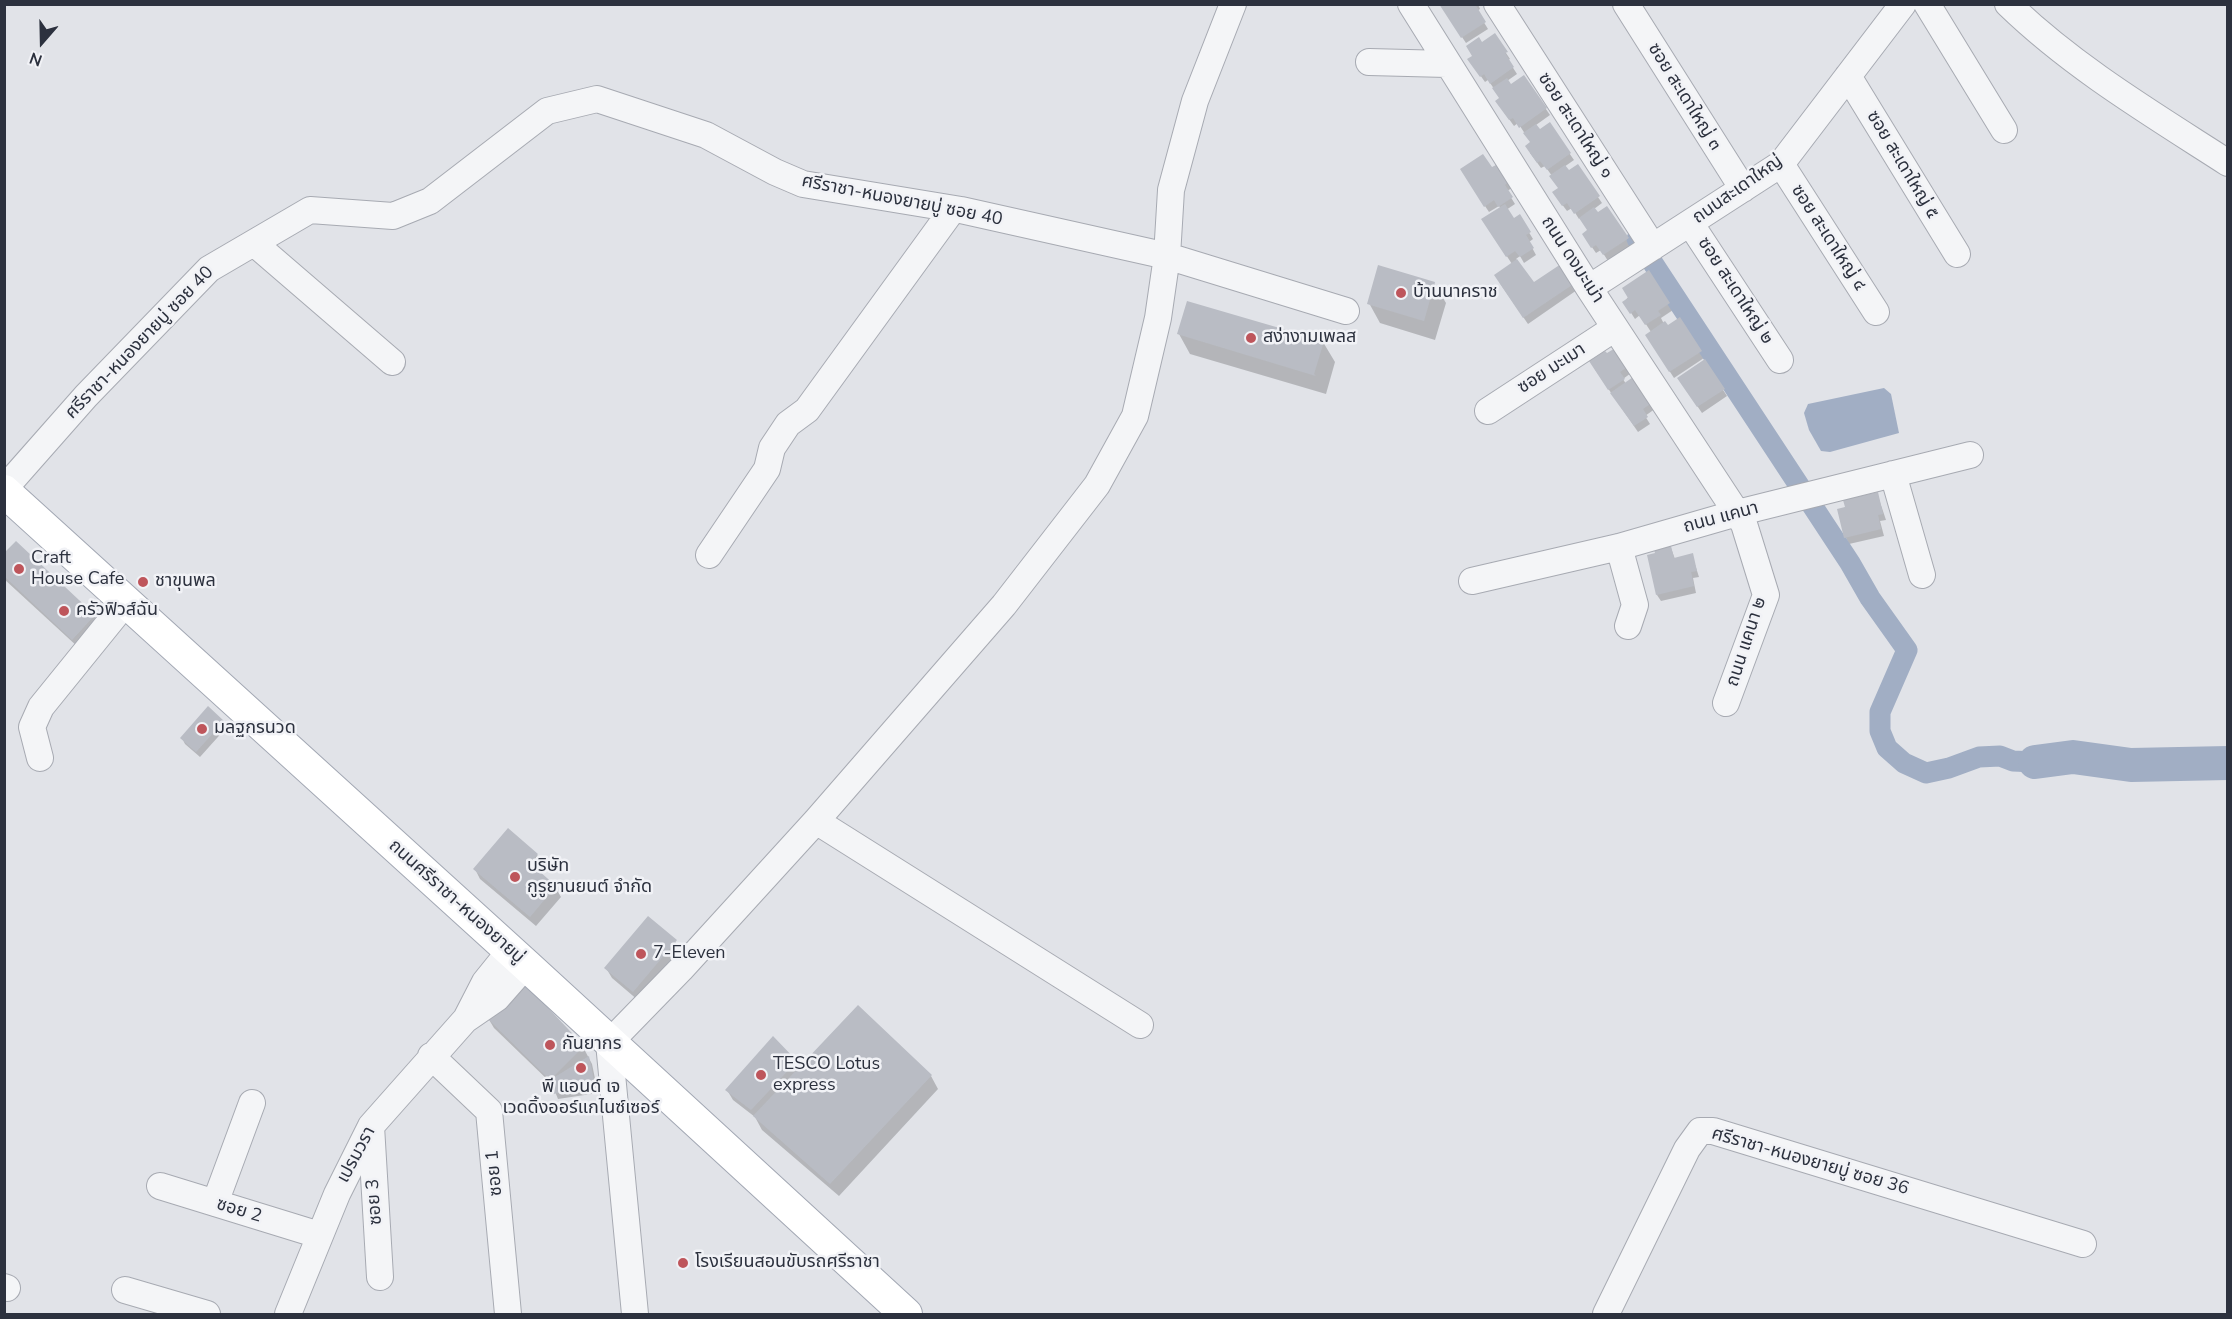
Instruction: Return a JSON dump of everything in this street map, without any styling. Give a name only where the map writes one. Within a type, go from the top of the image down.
[{"type":"main road","name":"ถนนศรีราชา-หนองยายบู่","points":[[9,501],[126,602],[906,1314]]},
{"type":"street","points":[[635,1314],[609,1043],[681,969],[816,821],[1004,605],[1097,485],[1135,416],[1158,318],[1167,256],[1171,190],[1195,101],[1233,4]]},
{"type":"street","name":"ถนน ดงมะเม่า","points":[[1411,4],[1589,288],[1737,513]]},
{"type":"street","name":"ซอย สะเดาใหญ่ ๑","points":[[1497,4],[1644,252]]},
{"type":"street","name":"ซอย สะเดาใหญ่ ๓","points":[[1626,4],[1743,189]]},
{"type":"street","name":"ถนนสะเดาใหญ่","points":[[1589,288],[1781,165],[1903,4]]},
{"type":"street","points":[[1927,4],[2004,130]]},
{"type":"street","points":[[2008,4],[2033,28],[2111,87],[2228,163]]},
{"type":"street","points":[[1369,62],[1447,64]]},
{"type":"street","name":"ซอย สะเดาใหญ่ ๕","points":[[1848,76],[1957,254]]},
{"type":"street","name":"ศรีราชา-หนองยายบู่ ซอย 40","points":[[9,501],[86,396],[209,269],[310,210],[393,216],[430,201],[547,111],[597,99],[706,135],[775,172],[803,184],[953,209],[1167,256],[1346,311]]},
{"type":"street","name":"ซอย สะเดาใหญ่ ๔","points":[[1781,165],[1876,312]]},
{"type":"street","points":[[709,555],[767,469],[772,448],[788,424],[807,410],[953,209]]},
{"type":"street","name":"ซอย สะเดาใหญ่ ๒","points":[[1690,223],[1780,360]]},
{"type":"street","points":[[255,244],[392,362]]},
{"type":"street","name":"ซอย มะเมา","points":[[1488,411],[1615,328]]},
{"type":"street","name":"ถนน แคนา","points":[[1472,580],[1619,547],[1737,513],[1970,455]]},
{"type":"street","points":[[1893,474],[1922,575]]},
{"type":"street","name":"ถนน แคนา ๒","points":[[1726,703],[1766,595],[1744,524],[1737,513]]},
{"type":"street","points":[[1619,547],[1635,605],[1628,626]]},
{"type":"street","points":[[40,758],[32,727],[42,707],[126,602]]},
{"type":"street","points":[[816,821],[1140,1025]]},
{"type":"street","name":"เปรมวรา","points":[[288,1314],[319,1235],[370,1126],[465,1020],[485,982],[518,958]]},
{"type":"street","name":"ซอย 1","points":[[431,1056],[489,1111],[508,1314]]},
{"type":"street","points":[[215,1203],[252,1103]]},
{"type":"street","name":"ซอย 3","points":[[370,1126],[380,1277]]},
{"type":"street","name":"ศรีราชา-หนองยายบู่ ซอย 36","points":[[1606,1314],[1687,1149],[1700,1131],[1713,1131],[2083,1244]]},
{"type":"street","name":"ซอย 2","points":[[160,1186],[319,1235]]},
{"type":"street","points":[[124,1290],[207,1314]]},
{"type":"water","points":[[1884,388],[1891,394],[1899,433],[1830,452],[1821,451],[1809,430],[1804,413],[1808,404]]},
{"type":"building","points":[[1439,4],[1475,4],[1486,22],[1461,38]]},
{"type":"building","points":[[1495,33],[1508,52],[1505,53],[1514,67],[1490,84],[1484,74],[1480,77],[1467,59],[1472,56],[1466,46],[1479,37],[1482,42]]},
{"type":"building","points":[[1524,75],[1547,108],[1519,128],[1513,118],[1509,120],[1495,101],[1499,98],[1492,88],[1507,78],[1511,84]]},
{"type":"building","points":[[1550,122],[1571,153],[1547,170],[1540,161],[1537,163],[1525,146],[1530,142],[1523,133],[1536,124],[1540,129]]},
{"type":"building","points":[[1483,154],[1492,167],[1498,164],[1509,181],[1505,185],[1513,197],[1498,207],[1494,200],[1484,207],[1460,169]]},
{"type":"building","points":[[1578,164],[1600,196],[1574,214],[1567,203],[1562,206],[1552,192],[1558,188],[1549,176],[1565,165],[1569,170]]},
{"type":"building","points":[[1505,204],[1514,218],[1520,214],[1531,232],[1526,235],[1534,248],[1520,257],[1515,251],[1506,257],[1481,219]]},
{"type":"building","points":[[1607,206],[1629,238],[1603,255],[1596,245],[1591,248],[1582,234],[1587,230],[1579,218],[1594,207],[1598,212]]},
{"type":"building","points":[[1517,259],[1534,282],[1561,264],[1575,283],[1523,318],[1494,275]]},
{"type":"building","name":"บ้านนาคราช","points":[[1378,265],[1435,282],[1424,321],[1367,304]]},
{"type":"building","points":[[1649,270],[1670,303],[1658,311],[1661,315],[1645,325],[1635,310],[1630,314],[1622,302],[1628,298],[1622,288]]},
{"type":"building","name":"สง่างามเพลส","points":[[1187,301],[1324,341],[1314,374],[1316,376],[1177,334]]},
{"type":"building","points":[[1680,317],[1702,351],[1669,372],[1645,335],[1665,321],[1668,325]]},
{"type":"building","points":[[1617,347],[1633,363],[1620,372],[1625,379],[1608,390],[1589,361]]},
{"type":"building","points":[[1705,359],[1725,389],[1697,407],[1677,378]]},
{"type":"building","points":[[1639,373],[1657,399],[1643,409],[1648,417],[1634,426],[1610,393]]},
{"type":"building","points":[[1878,492],[1883,514],[1878,515],[1881,529],[1844,538],[1837,509],[1845,507],[1843,500]]},
{"type":"building","points":[[16,541],[95,615],[72,640],[4,576],[4,553]]},
{"type":"building","points":[[1671,546],[1674,558],[1693,553],[1697,571],[1691,572],[1694,586],[1656,595],[1647,555],[1655,553],[1654,550]]},
{"type":"building","name":"มลฐกรนวด","points":[[208,706],[224,721],[196,752],[180,738]]},
{"type":"building","name":"บริษัท กูรูยานยนต์ จำกัด","points":[[508,828],[538,854],[530,863],[556,886],[530,917],[473,869]]},
{"type":"building","name":"7-Eleven","points":[[648,916],[677,940],[633,992],[604,968]]},
{"type":"building","points":[[523,981],[584,1046],[550,1080],[487,1018]]},
{"type":"building","points":[[858,1005],[932,1075],[830,1184],[753,1116]]},
{"type":"building","name":"TESCO Lotus express","points":[[773,1036],[797,1061],[751,1110],[725,1090]]},
{"type":"building","name":"พี แอนด์ เจ เวดดิ้งออร์แกไนซ์เซอร์","points":[[589,1056],[595,1086],[553,1094],[550,1080]]},
{"type":"waterway","points":[[1637,239],[1850,563],[1870,598],[1907,650],[1880,712],[1880,731],[1887,748],[1904,763],[1926,773],[1949,768],[1979,757],[2000,756],[2013,761],[2035,762]]},
{"type":"waterway","points":[[2035,762],[2073,757],[2131,765],[2228,763]]},
{"type":"place","name":"บ้านนาคราช","points":[[1401,293]]},
{"type":"place","name":"สง่างามเพลส","points":[[1251,338]]},
{"type":"place","name":"Craft House Cafe","points":[[19,569]]},
{"type":"place","name":"ชาขุนพล","points":[[143,582]]},
{"type":"place","name":"ครัวฟิวส์ฉัน","points":[[64,611]]},
{"type":"place","name":"มลฐกรนวด","points":[[202,729]]},
{"type":"place","name":"บริษัท กูรูยานยนต์ จำกัด","points":[[515,877]]},
{"type":"place","name":"7-Eleven","points":[[641,954]]},
{"type":"place","name":"กันยากร","points":[[550,1045]]},
{"type":"place","name":"พี แอนด์ เจ เวดดิ้งออร์แกไนซ์เซอร์","points":[[581,1068]]},
{"type":"place","name":"TESCO Lotus express","points":[[761,1075]]},
{"type":"place","name":"โรงเรียนสอนขับรถศรีราชา","points":[[683,1263]]}]
